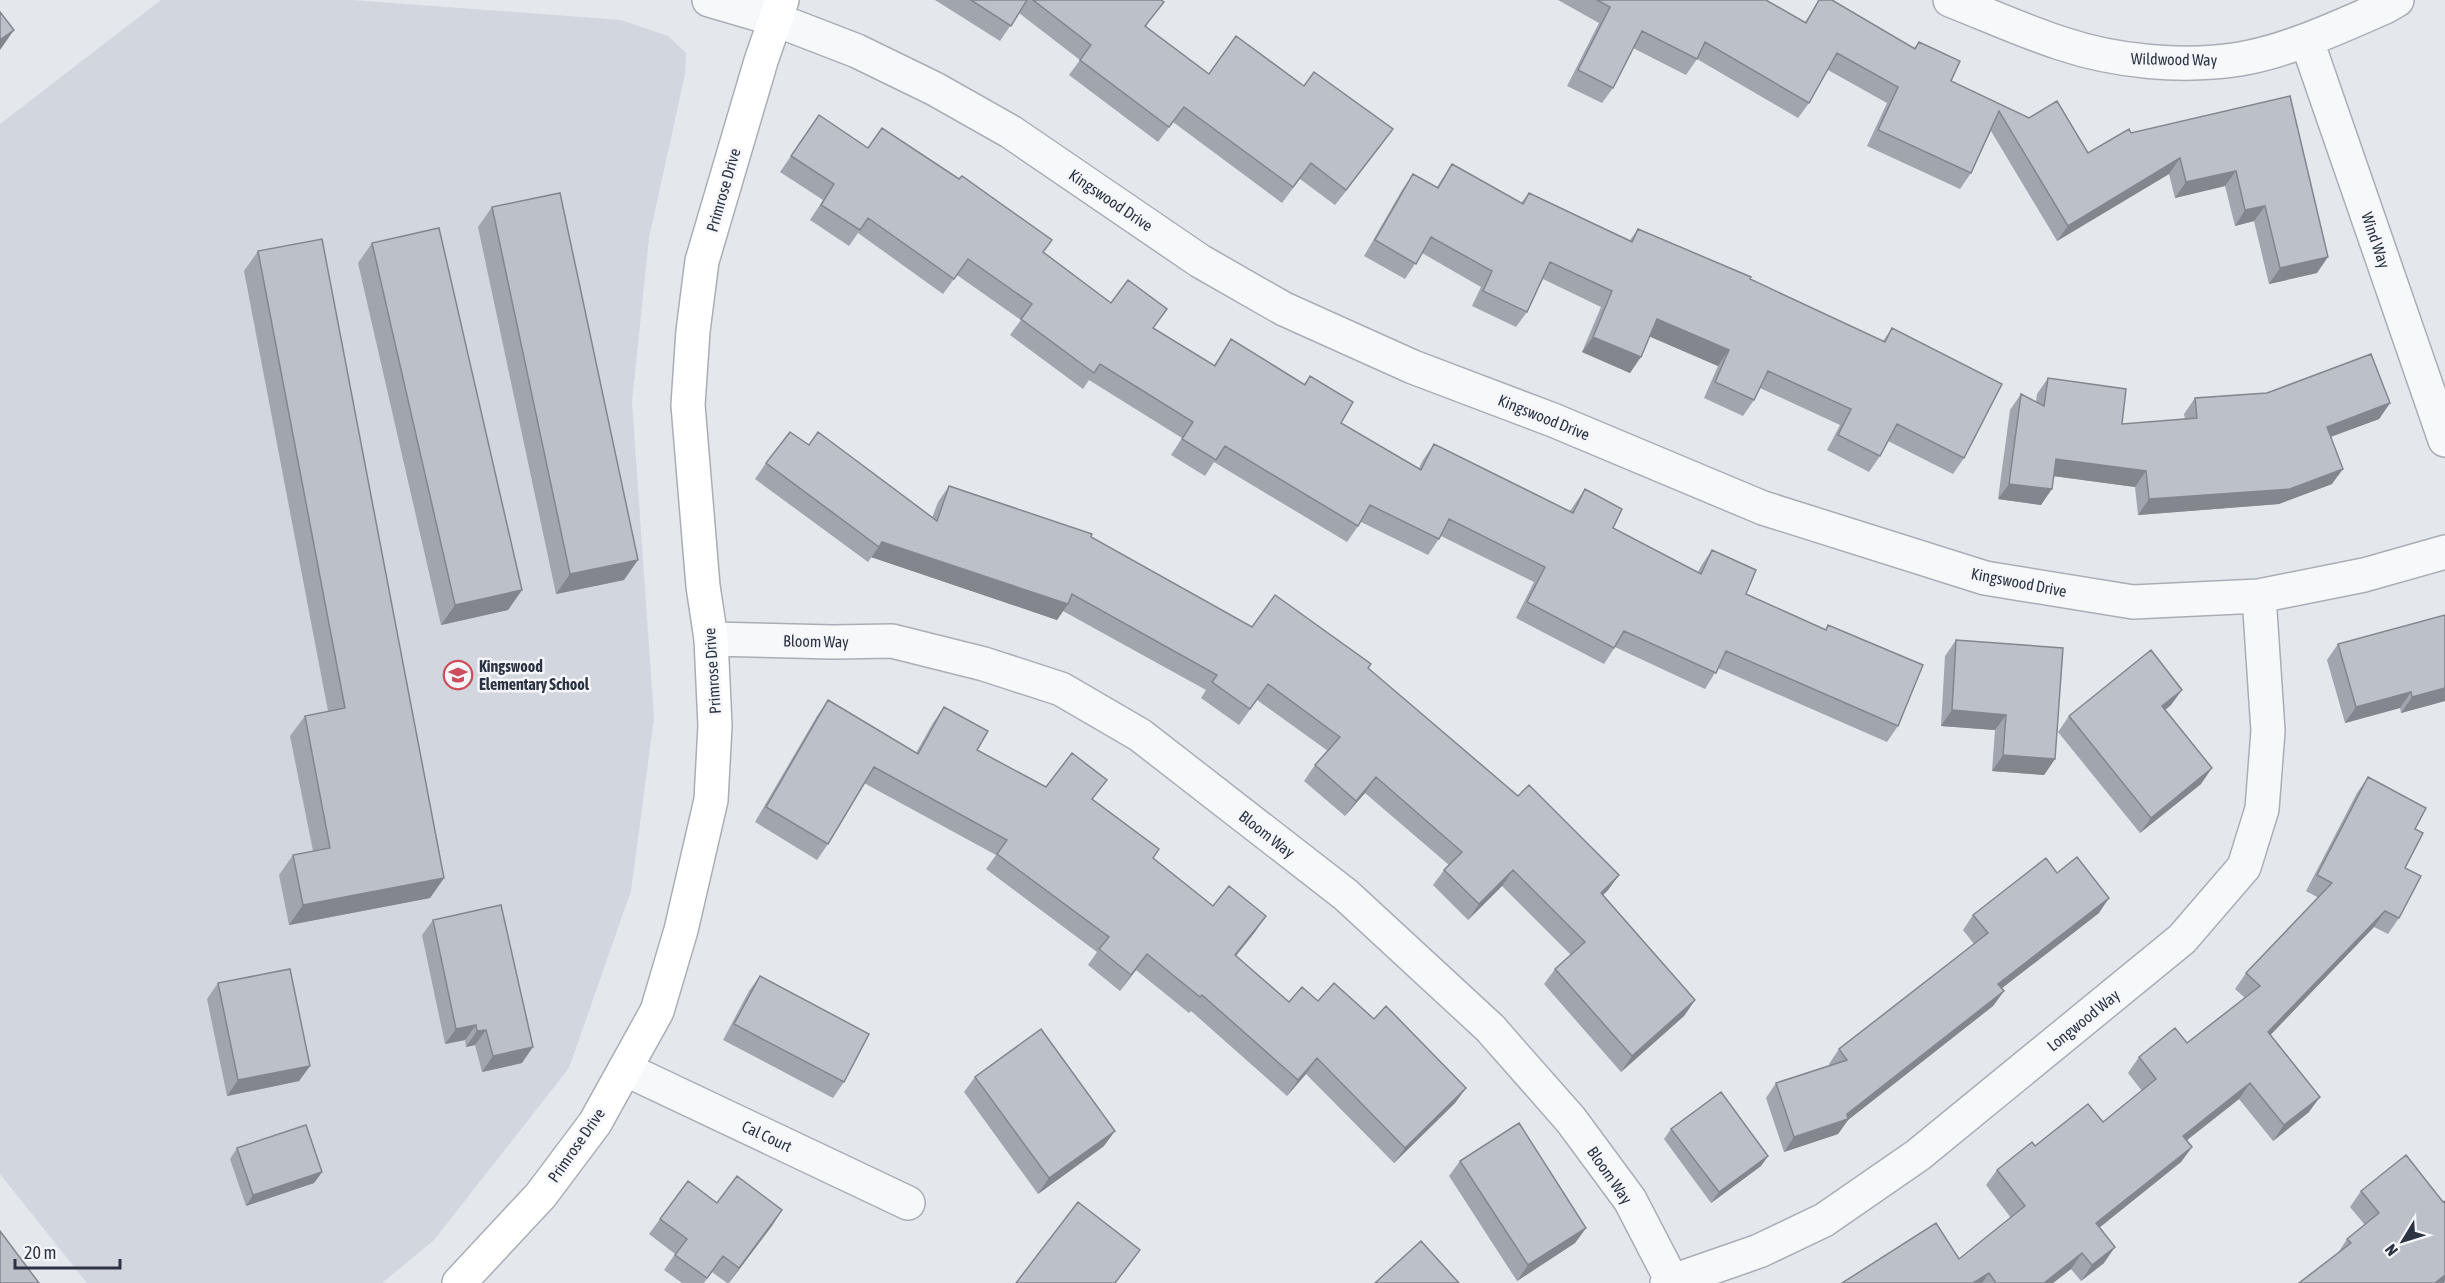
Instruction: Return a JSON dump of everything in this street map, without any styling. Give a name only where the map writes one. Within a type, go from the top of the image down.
[{"type":"street","name":"Kingswood Drive","points":[[709,0],[778,9],[935,89],[1011,132],[1200,261],[1284,309],[1413,366],[1553,420],[1763,508],[1985,578],[2133,602],[2259,596],[2364,575],[2445,552]]},
{"type":"street","name":"Wildwood Way","points":[[1950,0],[2061,44],[2133,60],[2190,62],[2240,58],[2307,41],[2397,0]]},
{"type":"street","name":"Primrose Drive","points":[[459,1283],[541,1195],[595,1123],[657,1011],[681,930],[711,800],[715,726],[711,639],[703,586],[688,405],[693,331],[702,261],[778,9]]},
{"type":"street","name":"Wind Way","points":[[2307,41],[2445,440]]},
{"type":"street","name":"Longwood Way","points":[[1670,1282],[1759,1251],[1824,1220],[1918,1155],[2182,939],[2244,867],[2262,809],[2268,731],[2259,596]]},
{"type":"street","name":"Bloom Way","points":[[711,639],[892,641],[984,664],[1061,689],[1140,735],[1346,895],[1490,1028],[1571,1120],[1630,1200],[1670,1282]]},
{"type":"street","name":"Cal Court","points":[[625,1069],[908,1203]]},
{"type":"shaded area","points":[[161,0],[352,0],[621,20],[668,36],[686,53],[685,74],[649,238],[632,402],[654,718],[631,891],[569,1068],[434,1240],[382,1283],[87,1283],[0,1174],[0,124]]},
{"type":"building","points":[[971,0],[1027,0],[1011,26]]},
{"type":"building","points":[[1033,0],[1161,0],[1164,2],[1145,26],[1209,74],[1236,36],[1304,86],[1314,72],[1393,129],[1346,190],[1311,163],[1293,187],[1184,107],[1169,127],[1080,60],[1091,45]]},
{"type":"building","points":[[1597,0],[1766,0],[1806,23],[1819,0],[1832,0],[1915,49],[1919,42],[1960,61],[1951,81],[2029,118],[2057,101],[2088,153],[2129,129],[2131,133],[2290,96],[2328,257],[2280,268],[2265,206],[2245,210],[2236,171],[2186,182],[2180,158],[2068,226],[1999,111],[1971,173],[1878,130],[1898,87],[1837,53],[1809,103],[1705,42],[1697,59],[1642,31],[1613,88],[1578,70],[1610,7]]},
{"type":"building","points":[[0,12],[14,30],[0,40]]},
{"type":"building","points":[[819,115],[868,148],[882,128],[959,179],[962,176],[1052,240],[1043,252],[1111,303],[1128,280],[1167,309],[1153,328],[1215,366],[1231,339],[1305,385],[1310,376],[1353,402],[1341,423],[1421,470],[1434,444],[1573,513],[1585,489],[1622,509],[1613,528],[1701,574],[1712,550],[1756,570],[1746,594],[1826,630],[1828,625],[1923,665],[1898,726],[1726,651],[1716,673],[1624,631],[1614,648],[1527,602],[1545,567],[1449,519],[1439,539],[1370,505],[1358,526],[1225,446],[1216,460],[1182,439],[1193,422],[1100,364],[1094,373],[1021,319],[1032,304],[968,259],[954,279],[868,218],[860,230],[821,205],[834,184],[791,156]]},
{"type":"building","points":[[1452,164],[1523,204],[1529,193],[1632,242],[1638,229],[1751,277],[1750,279],[1885,342],[1892,328],[2002,384],[1964,458],[1897,424],[1880,456],[1838,435],[1851,409],[1768,371],[1754,400],[1715,382],[1729,350],[1657,319],[1641,357],[1593,337],[1612,291],[1550,262],[1527,312],[1483,291],[1492,271],[1431,237],[1416,264],[1375,240],[1413,174],[1438,188]]},
{"type":"building","points":[[560,193],[638,560],[570,574],[492,207]]},
{"type":"building","points":[[439,228],[522,590],[455,605],[372,243]]},
{"type":"building","points":[[322,239],[444,878],[303,905],[293,855],[330,848],[305,716],[345,708],[258,251]]},
{"type":"building","points":[[2371,354],[2390,403],[2327,427],[2343,469],[2290,489],[2149,499],[2146,471],[2056,459],[2052,489],[2009,484],[2021,394],[2044,406],[2048,378],[2126,389],[2122,424],[2197,418],[2195,398],[2267,393]]},
{"type":"building","points":[[790,432],[809,445],[818,432],[937,521],[949,486],[1092,534],[1091,537],[1252,627],[1275,595],[1371,664],[1368,668],[1518,796],[1529,785],[1619,875],[1601,893],[1695,1000],[1632,1056],[1555,969],[1585,942],[1513,870],[1479,904],[1444,870],[1462,852],[1376,777],[1356,801],[1315,765],[1340,737],[1268,684],[1250,709],[1212,682],[1217,675],[1072,594],[1068,604],[882,542],[879,547],[766,463]]},
{"type":"building","points":[[2445,615],[2445,688],[2412,697],[2411,692],[2356,707],[2338,644]]},
{"type":"building","points":[[1956,640],[2063,648],[2055,759],[2003,755],[2006,715],[1952,710]]},
{"type":"building","points":[[2151,650],[2182,690],[2162,706],[2212,768],[2151,818],[2069,716]]},
{"type":"building","points":[[828,700],[918,754],[944,707],[988,731],[977,750],[1046,787],[1072,753],[1107,780],[1092,799],[1159,849],[1153,858],[1213,906],[1229,886],[1266,916],[1235,955],[1289,1002],[1302,987],[1318,1001],[1334,983],[1374,1019],[1386,1006],[1466,1088],[1405,1148],[1317,1058],[1298,1080],[1202,995],[1200,997],[1147,954],[1131,975],[1099,949],[1109,937],[997,854],[1007,840],[874,767],[828,844],[766,807]]},
{"type":"building","points":[[2368,777],[2426,808],[2415,829],[2423,833],[2405,868],[2421,876],[2399,918],[2385,911],[2268,1032],[2320,1097],[2284,1125],[2250,1083],[2183,1136],[2192,1147],[2096,1223],[2115,1247],[2092,1265],[2082,1253],[2044,1283],[1996,1283],[1989,1273],[1973,1283],[1842,1283],[1936,1223],[1959,1259],[2025,1206],[1997,1170],[2032,1142],[2035,1146],[2088,1104],[2103,1122],[2156,1079],[2139,1057],[2175,1028],[2187,1043],[2260,986],[2246,973],[2332,883],[2317,875]]},
{"type":"building","points":[[2077,857],[2109,898],[1998,984],[2004,991],[1847,1114],[1848,1119],[1794,1137],[1776,1083],[1847,1060],[1839,1049],[1988,933],[1973,915],[2046,858],[2057,873]]},
{"type":"building","points":[[501,905],[533,1047],[493,1056],[486,1030],[477,1031],[476,1025],[456,1029],[433,920]]},
{"type":"building","points":[[290,969],[310,1066],[238,1080],[218,983]]},
{"type":"building","points":[[760,976],[869,1034],[844,1082],[734,1024]]},
{"type":"building","points":[[1041,1029],[1115,1131],[1049,1178],[975,1077]]},
{"type":"building","points":[[1721,1092],[1768,1156],[1719,1192],[1671,1129]]},
{"type":"building","points":[[1519,1123],[1586,1228],[1528,1265],[1460,1161]]},
{"type":"building","points":[[306,1125],[322,1172],[253,1195],[237,1148]]},
{"type":"building","points":[[2406,1155],[2443,1202],[2445,1201],[2445,1275],[2435,1283],[2299,1283],[2351,1243],[2347,1239],[2379,1213],[2361,1191]]},
{"type":"building","points":[[737,1176],[782,1210],[739,1268],[723,1256],[707,1278],[675,1255],[687,1239],[660,1219],[688,1181],[717,1203]]},
{"type":"building","points":[[1078,1202],[1140,1250],[1115,1283],[1016,1283]]},
{"type":"building","points":[[0,1231],[39,1283],[0,1283]]},
{"type":"building","points":[[1421,1241],[1459,1283],[1375,1283]]},
{"type":"place","name":"Kingswood Elementary School","points":[[458,675]]}]
